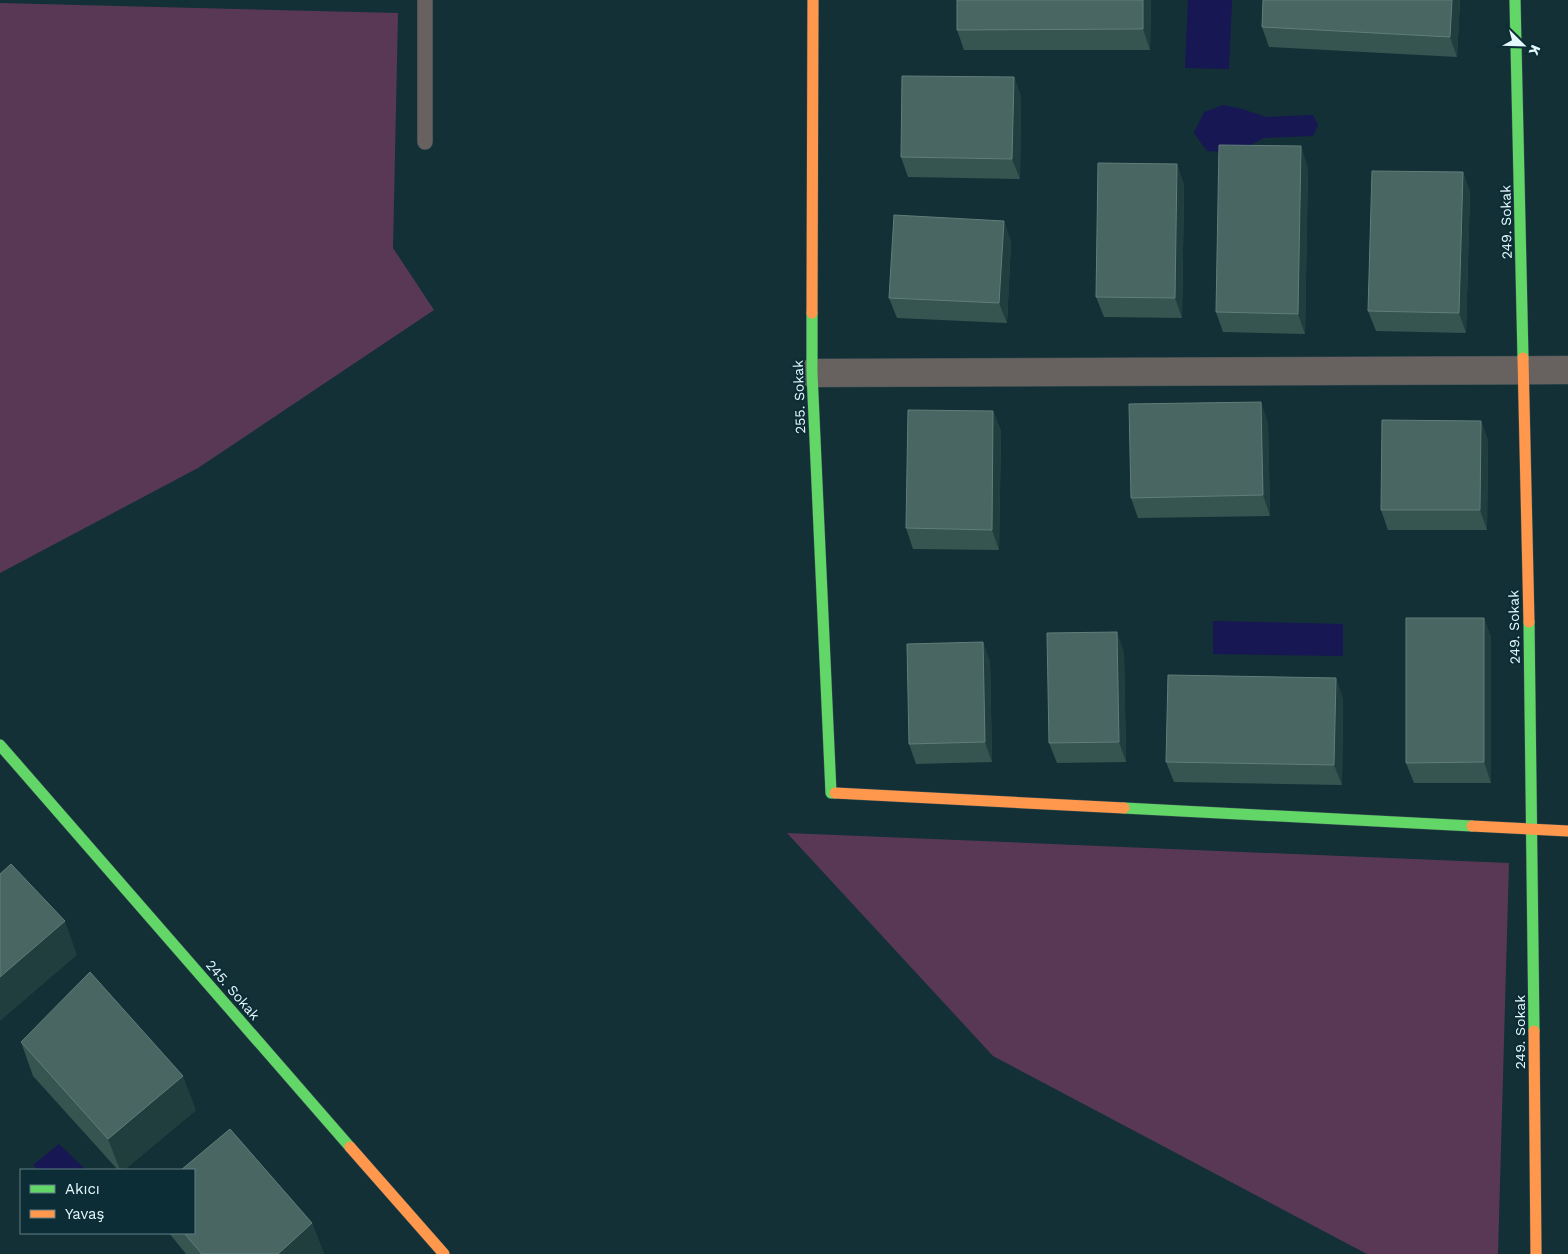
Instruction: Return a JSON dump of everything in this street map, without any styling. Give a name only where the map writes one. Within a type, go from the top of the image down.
[{"type":"street","name":"255. Sokak","points":[[813,0],[812,374],[830,793],[1533,829]]},
{"type":"street","name":"249. Sokak","points":[[1515,0],[1533,829],[1536,1254]]},
{"type":"street","points":[[812,374],[1568,370]]},
{"type":"street","name":"245. Sokak","points":[[0,745],[444,1254]]},
{"type":"street","points":[[1533,829],[1568,831]]},
{"type":"lane","points":[[424,142],[425,0]]},
{"type":"shaded area","points":[[1188,0],[1232,0],[1229,69],[1185,68]]},
{"type":"shaded area","points":[[0,3],[398,13],[393,248],[434,310],[198,468],[0,573]]},
{"type":"shaded area","points":[[1224,105],[1266,117],[1313,115],[1318,125],[1313,136],[1264,138],[1247,147],[1226,152],[1207,151],[1194,133],[1204,112]]},
{"type":"shaded area","points":[[1213,621],[1343,624],[1343,656],[1213,654]]},
{"type":"shaded area","points":[[787,833],[1509,863],[1498,1254],[1367,1254],[993,1056]]},
{"type":"shaded area","points":[[59,1144],[85,1169],[38,1169],[33,1165]]},
{"type":"building","points":[[957,0],[1143,0],[1143,29],[957,30]]},
{"type":"building","points":[[1263,0],[1452,0],[1450,37],[1262,27]]},
{"type":"building","points":[[902,76],[1014,77],[1012,159],[901,157]]},
{"type":"building","points":[[1219,145],[1301,146],[1298,314],[1216,312]]},
{"type":"building","points":[[1098,163],[1177,164],[1175,298],[1096,297]]},
{"type":"building","points":[[1372,171],[1463,172],[1459,313],[1368,311]]},
{"type":"building","points":[[894,215],[1004,221],[999,303],[889,298]]},
{"type":"building","points":[[1261,402],[1263,495],[1131,498],[1129,404]]},
{"type":"building","points":[[908,410],[993,411],[992,530],[906,528]]},
{"type":"building","points":[[1382,420],[1481,421],[1480,510],[1381,510]]},
{"type":"building","points":[[1406,618],[1484,618],[1484,762],[1406,763]]},
{"type":"building","points":[[1117,632],[1119,742],[1049,743],[1047,633]]},
{"type":"building","points":[[983,642],[985,742],[909,744],[907,644]]},
{"type":"building","points":[[1168,675],[1336,678],[1334,765],[1166,762]]},
{"type":"building","points":[[11,864],[65,921],[0,977],[0,874]]},
{"type":"building","points":[[90,972],[183,1076],[108,1139],[21,1042]]},
{"type":"building","points":[[230,1129],[312,1223],[278,1254],[202,1254],[185,1234],[195,1234],[195,1169],[182,1169]]},
{"type":"traffic: fast","points":[[1515,0],[1523,358]]},
{"type":"traffic: fast","points":[[812,313],[812,373],[831,793],[835,793]]},
{"type":"traffic: fast","points":[[1529,622],[1534,1031]]},
{"type":"traffic: fast","points":[[0,745],[350,1147]]},
{"type":"traffic: fast","points":[[1124,808],[1472,826]]},
{"type":"traffic: slow","points":[[812,313],[813,0]]},
{"type":"traffic: slow","points":[[1523,358],[1529,622]]},
{"type":"traffic: slow","points":[[835,793],[1124,808]]},
{"type":"traffic: slow","points":[[1472,826],[1568,831]]},
{"type":"traffic: slow","points":[[1534,1031],[1536,1254]]},
{"type":"traffic: slow","points":[[350,1147],[444,1254]]}]
